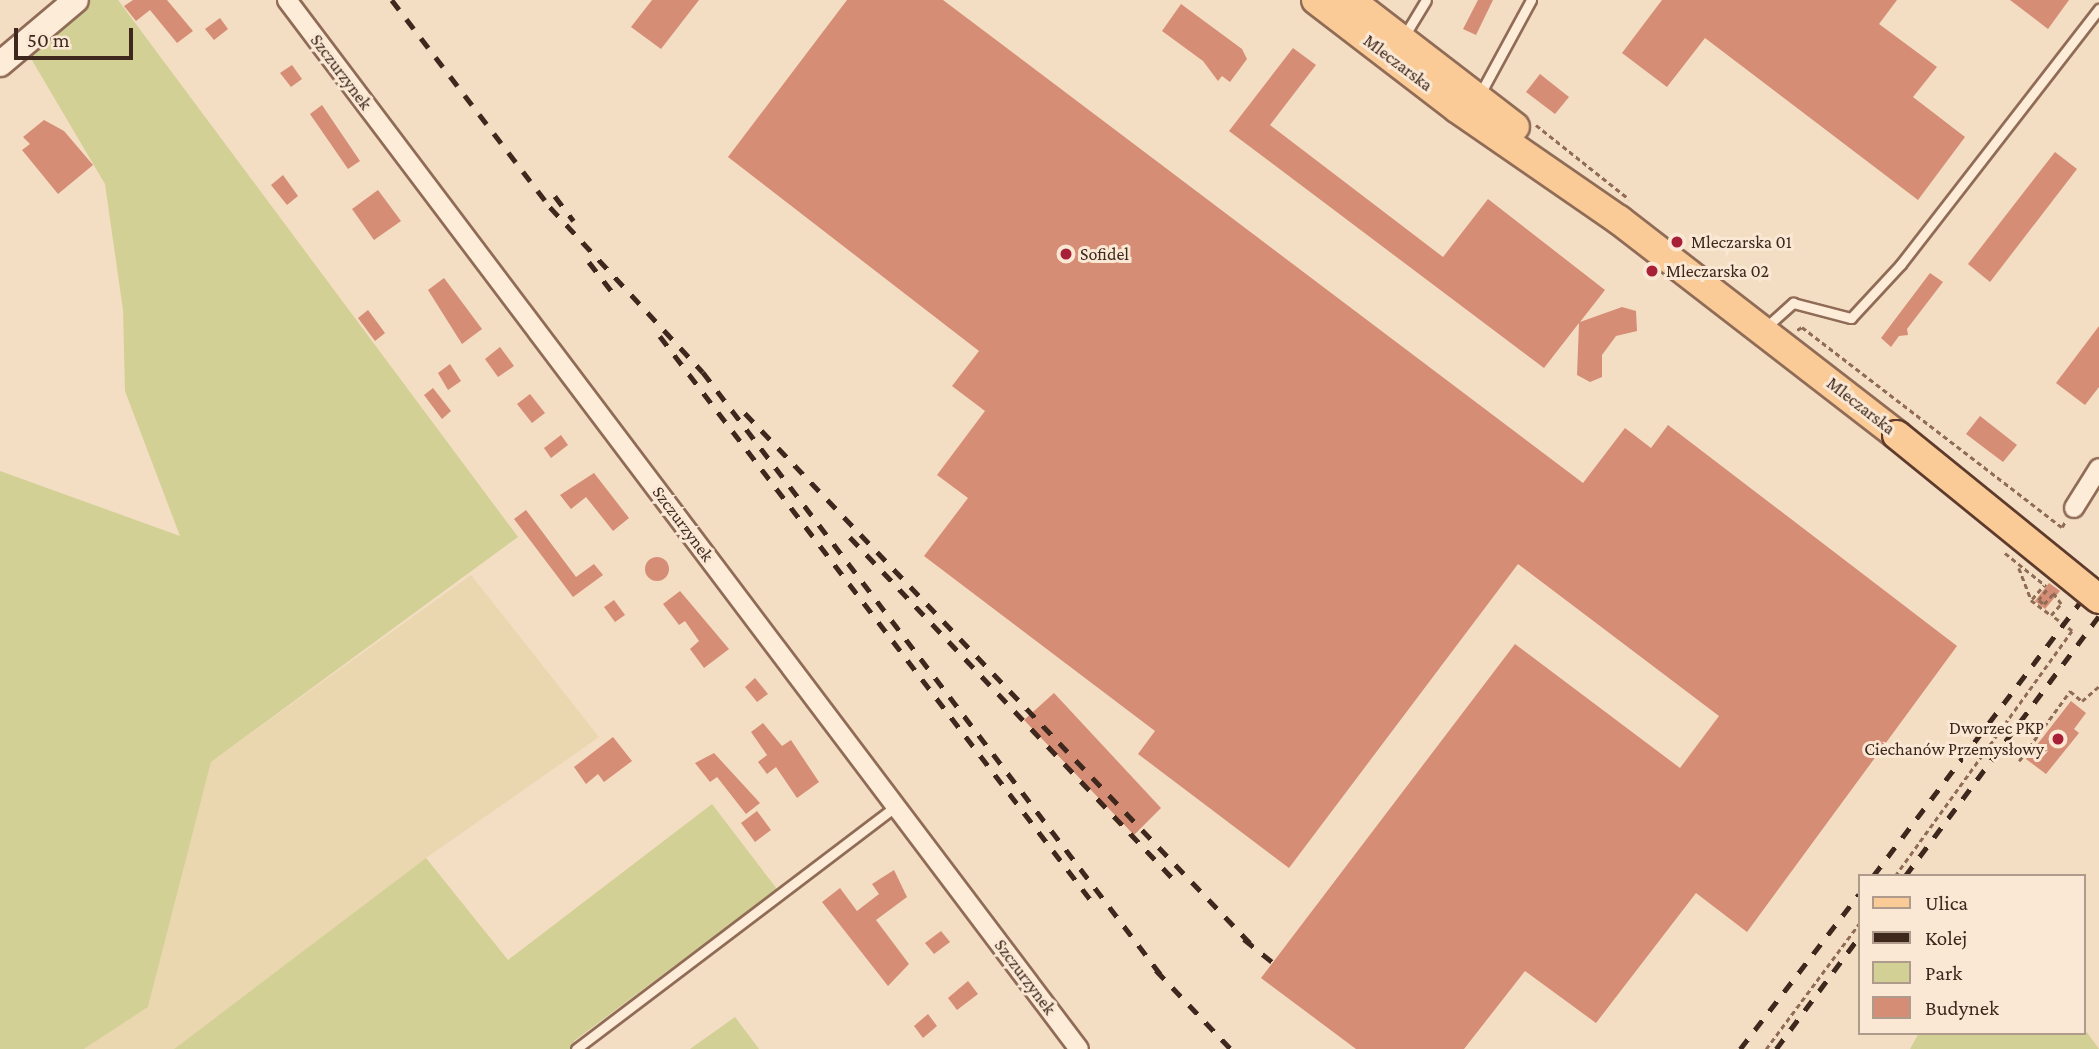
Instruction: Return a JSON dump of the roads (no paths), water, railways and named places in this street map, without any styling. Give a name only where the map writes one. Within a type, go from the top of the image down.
[{"type":"main road","points":[[0,64],[76,0]]},
{"type":"main road","name":"Mleczarska","points":[[1316,0],[1478,98],[1619,219]]},
{"type":"main road","name":"Mleczarska","points":[[1350,0],[1396,49],[1764,330],[2099,599]]},
{"type":"street","name":"Szczurzynek","points":[[287,0],[1079,1049]]},
{"type":"street","points":[[2074,508],[2099,468]]},
{"type":"lane","points":[[1396,49],[1426,0]]},
{"type":"lane","points":[[1478,98],[1531,0]]},
{"type":"lane","points":[[1764,330],[1793,303],[1850,318],[1901,264],[2099,9]]},
{"type":"lane","points":[[576,1049],[896,806]]},
{"type":"railway","points":[[392,0],[550,207],[703,372],[1162,976]]},
{"type":"railway","points":[[555,196],[574,221]]},
{"type":"railway","points":[[589,262],[617,298]]},
{"type":"railway","points":[[660,336],[1093,903]]},
{"type":"railway","points":[[745,413],[1250,943]]},
{"type":"railway","points":[[850,537],[1172,877]]},
{"type":"railway","points":[[1875,874],[2099,577]]},
{"type":"railway","points":[[1906,874],[2099,616]]},
{"type":"railway","points":[[1740,1049],[1857,897]]},
{"type":"railway","points":[[1244,939],[1272,962]]},
{"type":"railway","points":[[1776,1049],[1857,940]]},
{"type":"railway","points":[[1156,970],[1231,1049]]},
{"type":"place","name":"Mleczarska 01","points":[[1677,242]]},
{"type":"place","name":"Sofidel","points":[[1066,254]]},
{"type":"place","name":"Mleczarska 02","points":[[1652,271]]},
{"type":"place","name":"Dworzec PKP Ciechanów Przemysłowy","points":[[2058,739]]}]
